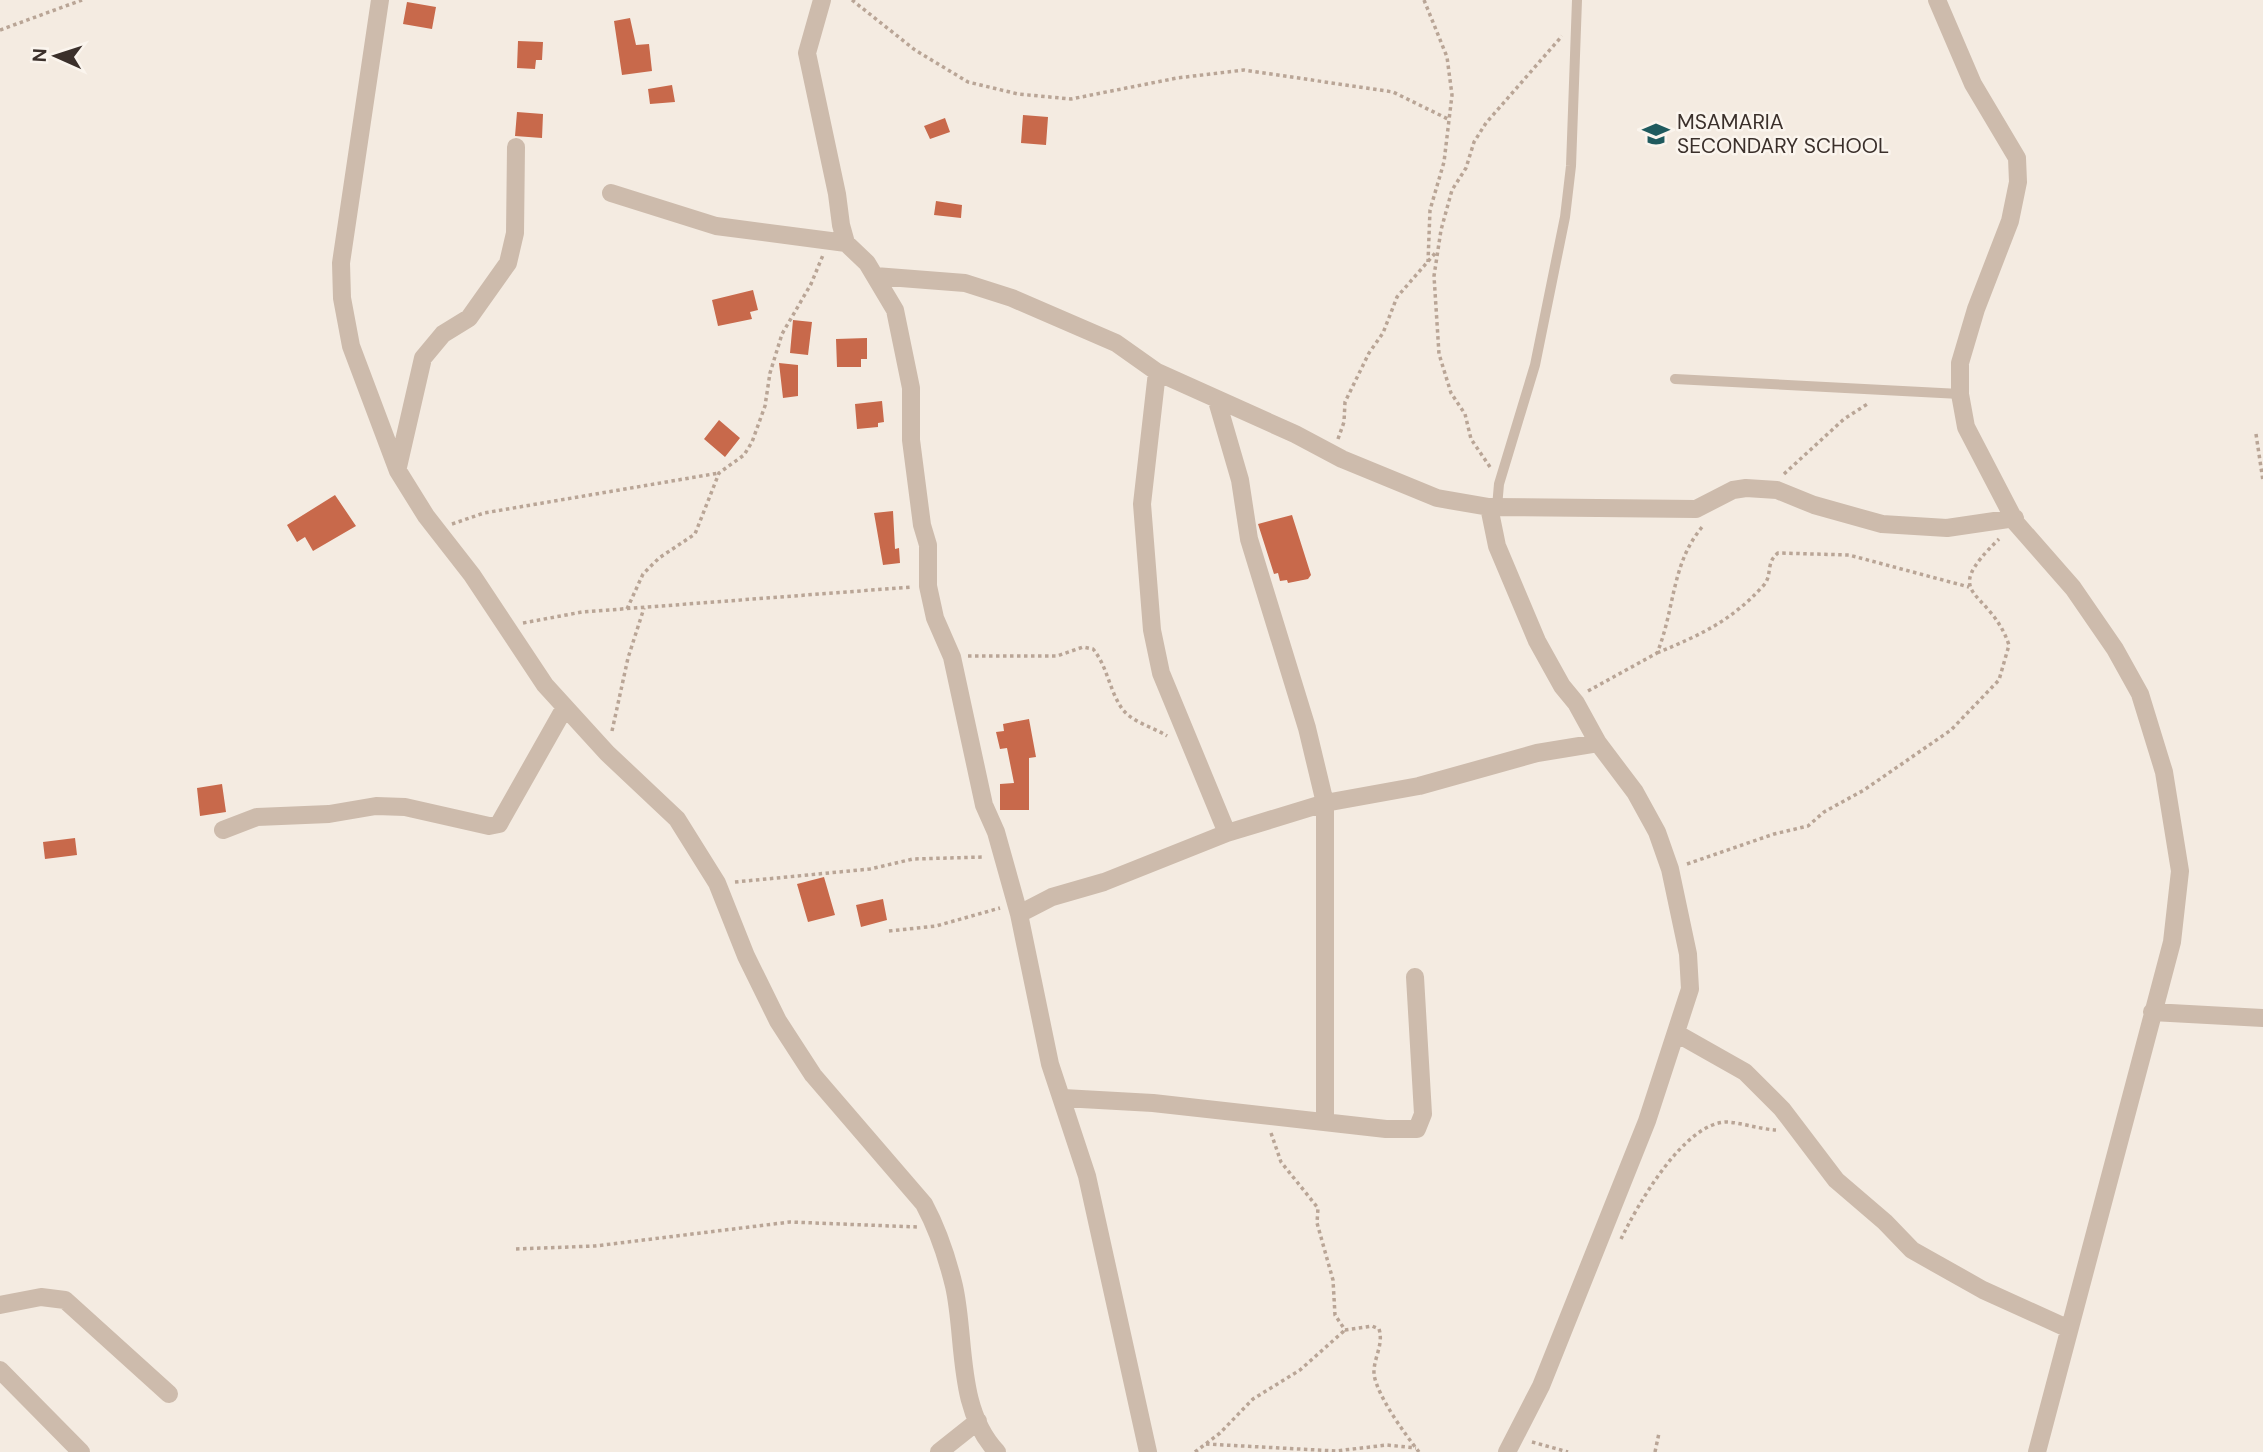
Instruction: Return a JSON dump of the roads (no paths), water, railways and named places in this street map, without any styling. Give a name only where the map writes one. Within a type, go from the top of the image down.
[{"type":"street","points":[[380,0],[341,263],[342,298],[351,346],[398,471],[508,626],[520,652],[564,709],[677,819],[717,883],[746,956],[778,1021],[813,1075],[924,1204],[937,1228],[954,1286],[969,1397],[992,1450]]},
{"type":"street","points":[[822,0],[807,53],[838,242]]},
{"type":"street","points":[[1937,0],[1973,84],[2017,158],[2018,182],[2010,221],[1976,309],[1960,363],[1960,394],[1966,427],[2016,521],[2073,588],[2115,649],[2140,694],[2153,729],[2164,772],[2180,871],[2172,942],[2037,1452]]},
{"type":"street","points":[[398,471],[424,358],[443,334],[469,318],[508,263],[515,233],[516,147]]},
{"type":"street","points":[[611,193],[716,226],[838,242],[875,276],[895,310],[911,388],[911,440],[922,525],[928,545],[928,586],[935,618],[952,657],[984,805],[1004,858],[1018,909],[1050,1064],[1087,1176],[1148,1452]]},
{"type":"street","points":[[875,276],[965,283],[1012,298],[1116,342],[1157,372],[1217,401],[1295,434],[1333,455],[1437,498],[1493,507],[1696,509],[1733,490],[1760,488],[1777,490],[1814,505],[1882,524],[1947,528],[2016,521]]},
{"type":"street","points":[[1157,372],[1142,504],[1152,630],[1161,673],[1227,834]]},
{"type":"street","points":[[1217,401],[1240,481],[1249,539],[1307,728],[1325,803],[1325,1121]]},
{"type":"street","points":[[1493,507],[1497,547],[1510,583],[1562,686],[1576,703],[1598,743],[1635,792],[1657,832],[1670,869],[1688,954],[1690,989],[1647,1121],[1541,1386],[1510,1444]]},
{"type":"street","points":[[223,830],[257,817],[328,814],[376,806],[405,807],[489,826],[499,824],[564,709]]},
{"type":"street","points":[[1018,909],[1104,882],[1227,834],[1325,803],[1419,786],[1537,753],[1598,743]]},
{"type":"street","points":[[1063,1098],[1153,1103],[1409,1130],[1420,1125],[1423,1114],[1415,977]]},
{"type":"street","points":[[2152,1013],[2263,1018]]},
{"type":"street","points":[[1676,1033],[1745,1072],[1799,1130],[1836,1180],[1885,1222],[1912,1250],[1983,1290],[2069,1329]]},
{"type":"street","points":[[0,1305],[41,1297],[65,1300],[169,1394]]},
{"type":"street","points":[[0,1370],[81,1452]]},
{"type":"street","points":[[939,1452],[978,1421]]},
{"type":"lane","points":[[1493,507],[1535,365],[1565,217],[1571,166],[1574,22],[1577,0]]},
{"type":"lane","points":[[1675,379],[1960,394]]},
{"type":"place","name":"MSAMARIA SECONDARY SCHOOL","points":[[1656,134]]}]
